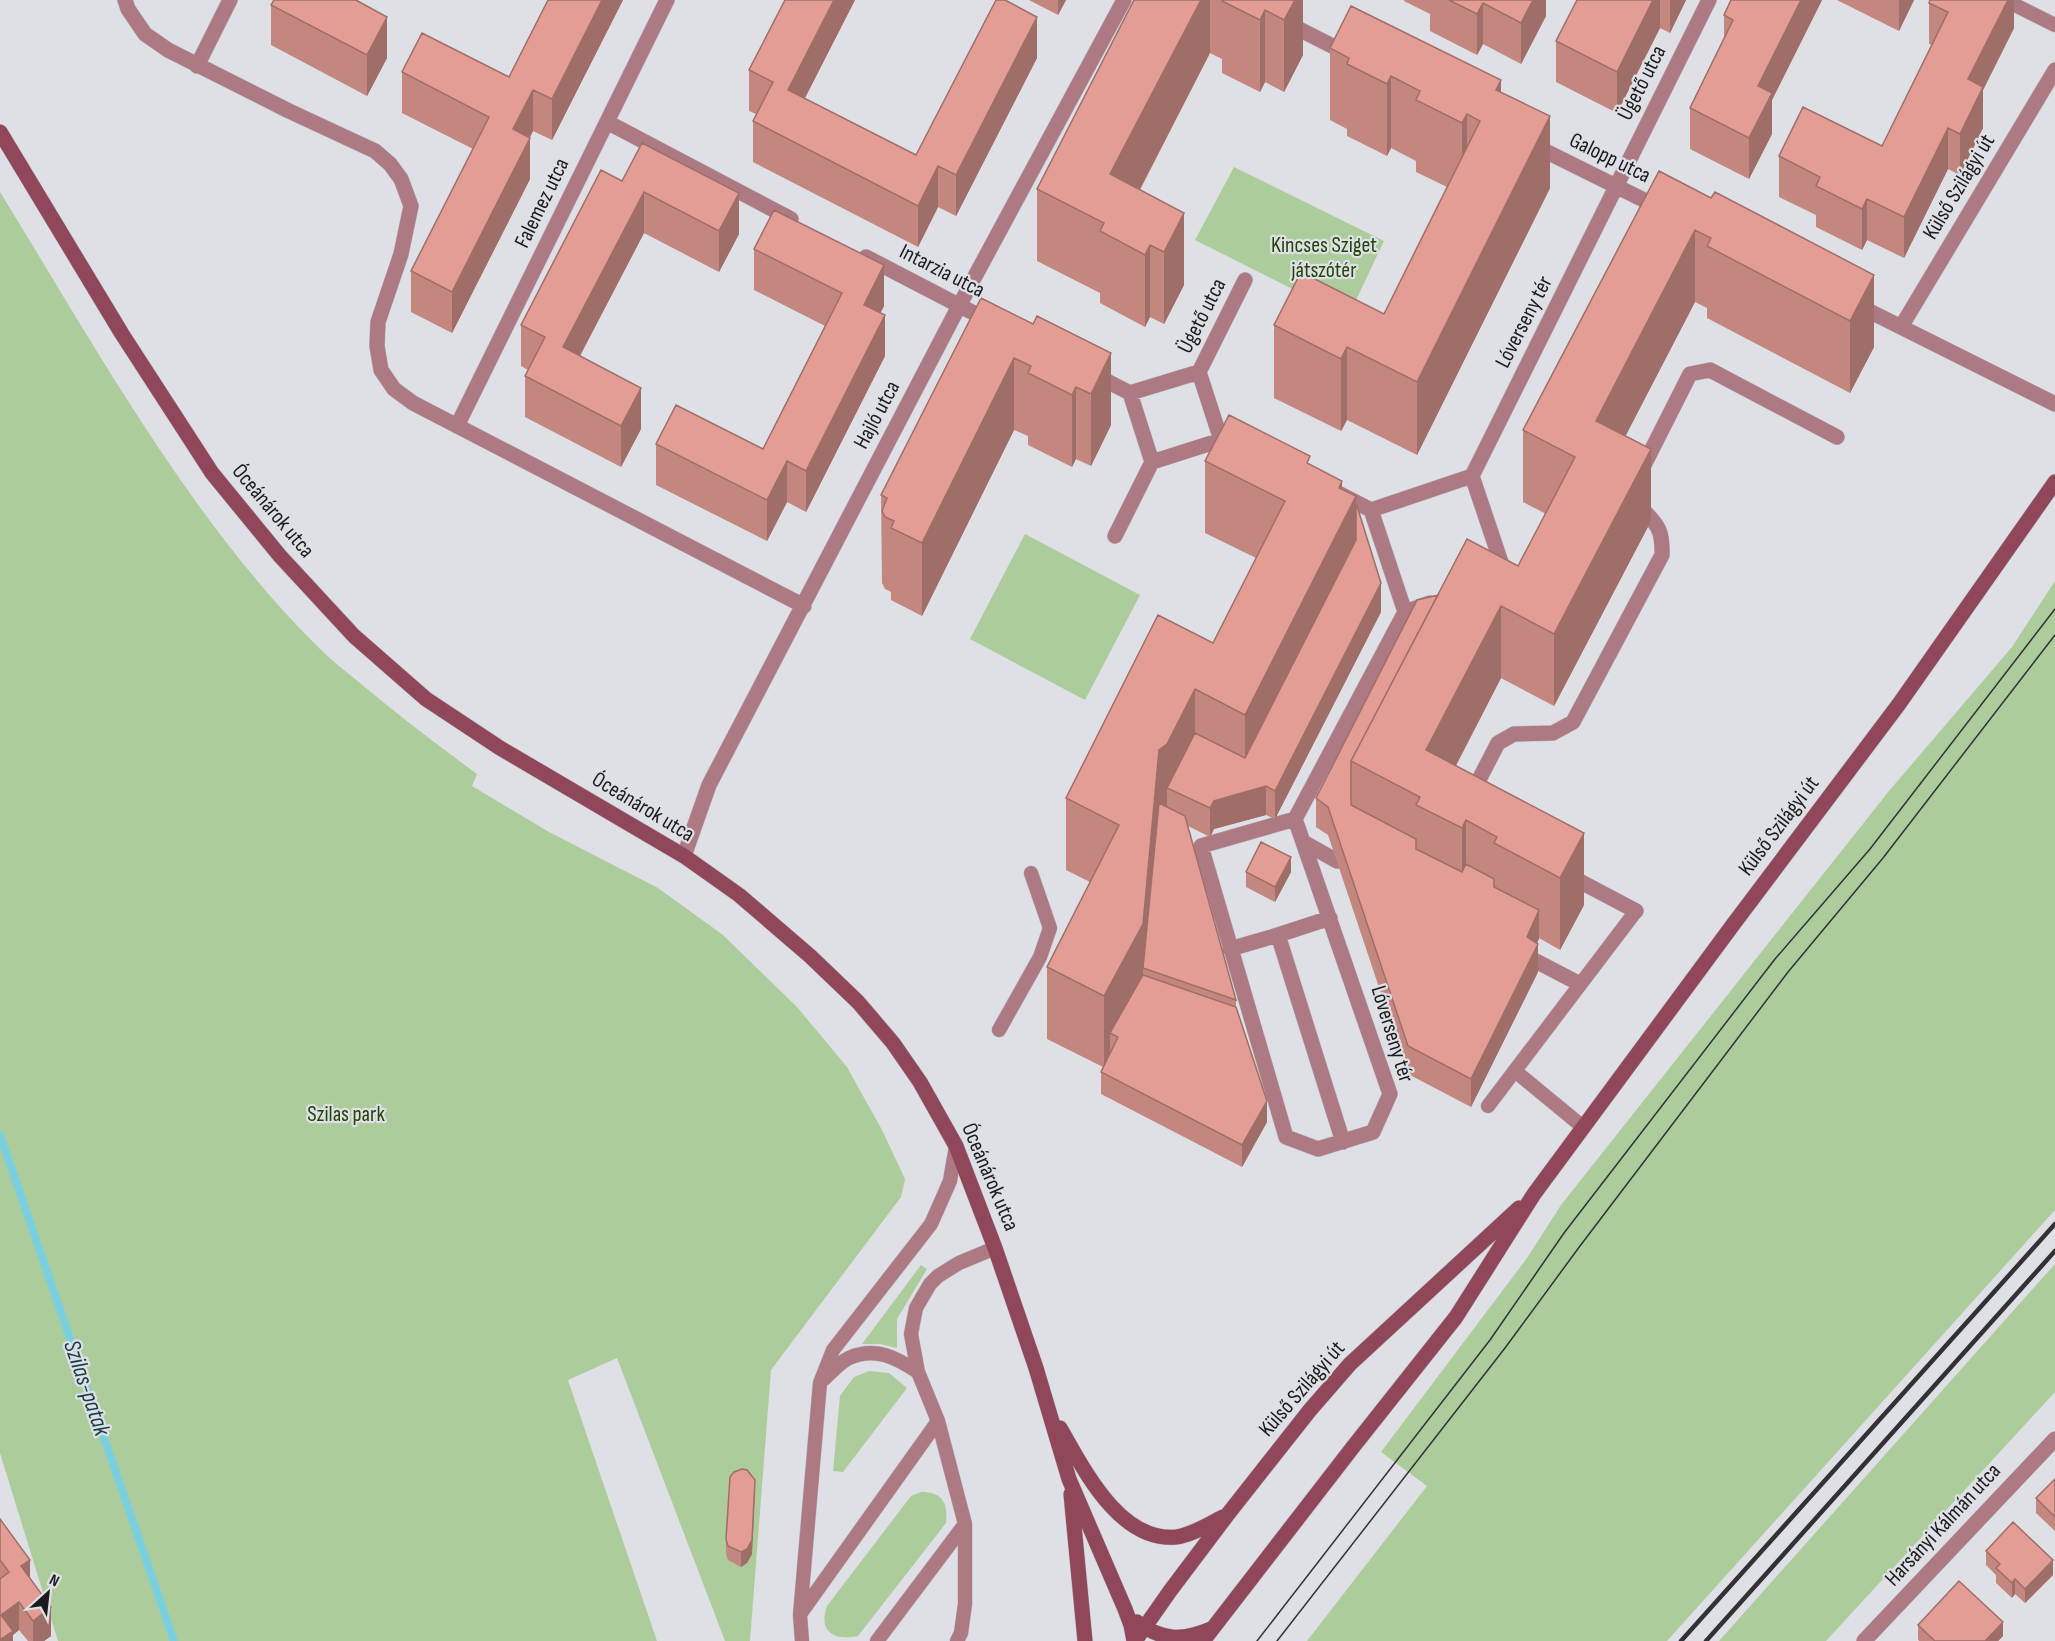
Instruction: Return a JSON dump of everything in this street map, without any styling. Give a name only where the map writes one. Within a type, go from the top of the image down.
[{"type":"street","points":[[125,0],[128,9],[145,34],[168,50],[375,151],[390,164],[401,179],[411,206],[401,254],[378,322],[376,346],[381,370],[394,388],[413,403],[804,606]]},
{"type":"street","points":[[197,66],[230,0]]},
{"type":"street","name":"Falemez utca","points":[[457,426],[667,0]]},
{"type":"street","name":"Hajló utca","points":[[684,856],[710,785],[959,306],[1124,0]]},
{"type":"street","name":"Ügető utca","points":[[1617,187],[1709,0]]},
{"type":"street","points":[[1272,15],[1363,61]]},
{"type":"street","name":"Külső Szilágyi út","points":[[1901,327],[2055,70]]},
{"type":"street","points":[[607,122],[808,228]]},
{"type":"street","name":"Óceánárok utca","points":[[0,132],[122,334],[212,473],[280,556],[354,636],[426,699],[500,748],[684,856],[739,895],[810,956],[858,1002],[893,1043],[920,1082],[956,1146],[995,1248],[1069,1479],[1125,1609],[1134,1641]]},
{"type":"street","name":"Galopp utca","points":[[1521,140],[1670,213]]},
{"type":"street","name":"Lóverseny tér","points":[[1472,476],[1617,187]]},
{"type":"street","name":"Intarzia utca","points":[[848,249],[1002,327]]},
{"type":"street","name":"Ügető utca","points":[[1199,372],[1245,280]]},
{"type":"street","points":[[1838,296],[2055,404]]},
{"type":"street","points":[[1077,366],[1130,393],[1199,372],[1221,440]]},
{"type":"street","points":[[1464,809],[1498,743],[1514,734],[1553,733],[1573,722],[1662,555],[1663,537],[1654,519],[1637,504],[1636,480],[1690,374],[1710,370],[1837,436]]},
{"type":"street","points":[[1115,536],[1152,462],[1130,393]]},
{"type":"street","points":[[1152,462],[1221,440],[1239,442]]},
{"type":"street","points":[[1371,510],[1472,476],[1506,578],[1495,582]]},
{"type":"street","name":"Külső Szilágyi út","points":[[1203,1641],[1456,1317],[1534,1194],[1899,704],[2055,482]]},
{"type":"street","points":[[1320,484],[1371,510],[1405,612]]},
{"type":"street","points":[[1295,819],[1405,612],[1450,597]]},
{"type":"street","name":"Lóverseny tér","points":[[1295,819],[1390,1094],[1373,1132],[1318,1149],[1286,1137],[1196,843],[1295,819]]},
{"type":"street","points":[[1305,843],[1337,861]]},
{"type":"street","points":[[1555,868],[1636,912]]},
{"type":"street","points":[[1230,949],[1330,918]]},
{"type":"street","points":[[1278,935],[1342,1142]]},
{"type":"street","points":[[1530,958],[1580,984]]},
{"type":"street","name":"Külső Szilágyi út","points":[[1134,1641],[1228,1514],[1310,1410],[1350,1364],[1534,1194]]},
{"type":"street","points":[[1049,1411],[1088,1475],[1118,1514],[1129,1524],[1142,1531],[1164,1537],[1178,1537],[1196,1531],[1228,1514]]},
{"type":"street","name":"Harsányi Kálmán utca","points":[[1864,1641],[2055,1439]]},
{"type":"street","points":[[1069,1479],[1085,1641]]},
{"type":"street","name":"Óceánárok utca","points":[[1125,1609],[1143,1627]]},
{"type":"street","points":[[1143,1627],[1165,1638],[1177,1640],[1196,1638],[1214,1628]]},
{"type":"lane","points":[[2005,0],[2055,25]]},
{"type":"lane","points":[[999,1030],[1040,957],[1050,928],[1030,873]]},
{"type":"lane","points":[[1488,1106],[1636,912]]},
{"type":"lane","points":[[1515,1071],[1583,1127]]},
{"type":"lane","points":[[802,1641],[800,1615],[820,1383],[834,1350],[931,1224],[950,1181],[956,1146]]},
{"type":"lane","points":[[957,1641],[961,1633],[965,1604],[965,1524],[938,1421],[918,1372],[911,1334],[916,1308],[930,1284],[959,1263],[995,1248]]},
{"type":"lane","points":[[820,1383],[848,1358],[873,1352],[895,1358],[918,1372]]},
{"type":"lane","points":[[800,1615],[938,1421]]},
{"type":"lane","points":[[877,1641],[965,1524]]},
{"type":"green space","name":"Kincses Sziget játszótér","points":[[1234,167],[1384,241],[1348,317],[1195,240]]},
{"type":"green space","name":"Szilas park","points":[[0,192],[109,371],[187,489],[273,599],[320,649],[400,715],[477,774],[472,786],[549,832],[658,888],[723,935],[797,1007],[847,1067],[882,1130],[905,1179],[901,1197],[771,1370],[750,1641],[725,1641],[617,1358],[568,1380],[657,1641],[58,1641],[0,1453]]},
{"type":"green space","points":[[1025,534],[1140,595],[1085,700],[970,639]]},
{"type":"green space","points":[[2055,581],[2055,1210],[1667,1641],[1307,1641],[1427,1486],[1381,1452],[1527,1258],[1561,1205],[1889,791],[2012,647]]},
{"type":"green space","points":[[2055,1264],[2055,1392],[1826,1641],[1719,1641]]},
{"type":"green space","points":[[921,1265],[927,1269],[897,1319],[897,1348],[880,1344],[862,1344]]},
{"type":"green space","points":[[869,1371],[889,1373],[907,1388],[843,1472],[833,1471],[840,1396],[854,1377]]},
{"type":"green space","points":[[921,1492],[934,1494],[942,1500],[945,1504],[946,1523],[858,1636],[841,1637],[830,1632],[825,1622],[827,1606],[911,1496]]},
{"type":"building","points":[[274,0],[356,0],[387,17],[367,55],[271,5]]},
{"type":"building","points":[[548,0],[602,0],[552,99],[533,90],[513,129],[530,138],[452,292],[411,271],[489,117],[402,72],[422,33],[509,77]]},
{"type":"building","points":[[785,0],[834,0],[788,90],[916,155],[996,0],[1005,0],[1037,17],[956,175],[938,166],[918,206],[753,121],[773,82],[749,70]]},
{"type":"building","points":[[1134,0],[1201,0],[1110,174],[1184,213],[1164,252],[1150,245],[1145,255],[1100,231],[1104,223],[1037,189]]},
{"type":"building","points":[[1223,0],[1295,0],[1284,20],[1265,10],[1260,20]]},
{"type":"building","points":[[1449,0],[1533,0],[1521,23],[1483,3],[1477,14]]},
{"type":"building","points":[[1577,0],[1653,0],[1617,72],[1556,41]]},
{"type":"building","points":[[1731,0],[1801,0],[1758,86],[1772,93],[1749,138],[1690,108],[1733,20],[1724,15]]},
{"type":"building","points":[[1930,0],[2008,0],[1968,79],[1983,87],[1960,134],[1948,128],[1904,217],[1867,199],[1862,209],[1816,186],[1820,177],[1779,156],[1803,107],[1882,146],[1948,12],[1929,3]]},
{"type":"building","points":[[1351,6],[1501,80],[1496,90],[1550,116],[1417,382],[1347,347],[1341,359],[1274,325],[1301,272],[1384,314],[1480,121],[1467,114],[1462,123],[1416,100],[1420,91],[1391,76],[1387,84],[1347,64],[1349,58],[1330,48]]},
{"type":"building","points":[[642,143],[739,193],[719,231],[644,192],[563,347],[641,388],[621,426],[525,376],[545,337],[521,325],[601,170],[622,181]]},
{"type":"building","points":[[1659,171],[1711,198],[1715,192],[1874,275],[1850,321],[1707,246],[1711,238],[1695,230],[1596,421],[1651,449],[1554,634],[1501,606],[1426,750],[1584,833],[1560,878],[1494,843],[1497,837],[1466,820],[1462,828],[1416,805],[1420,797],[1351,761],[1467,539],[1518,566],[1575,457],[1523,430]]},
{"type":"building","points":[[774,210],[884,265],[864,305],[885,315],[806,471],[787,461],[767,500],[656,444],[676,405],[763,449],[842,293],[754,249]]},
{"type":"building","points":[[981,298],[1033,324],[1037,316],[1111,353],[1091,394],[1076,387],[1072,395],[1028,373],[1031,366],[1014,358],[922,543],[891,528],[894,521],[885,517],[882,511],[887,498],[881,495]]},
{"type":"building","points":[[1229,415],[1310,456],[1307,463],[1342,481],[1339,488],[1356,496],[1245,715],[1195,689],[1167,744],[1159,750],[1143,924],[1104,996],[1047,967],[1119,825],[1066,798],[1158,615],[1213,643],[1285,501],[1205,461]]},
{"type":"building","points":[[1356,505],[1381,583],[1275,791],[1266,786],[1214,801],[1210,808],[1167,788],[1195,733],[1245,758],[1356,540]]},
{"type":"building","points":[[1438,595],[1351,761],[1351,805],[1416,839],[1416,849],[1462,872],[1466,864],[1494,879],[1494,887],[1539,910],[1527,937],[1538,944],[1471,1079],[1408,1046],[1328,807],[1316,798],[1417,600]]},
{"type":"building","points":[[1159,803],[1185,816],[1236,1000],[1143,968]]},
{"type":"building","points":[[1261,842],[1291,857],[1275,887],[1246,872]]},
{"type":"building","points":[[1143,975],[1236,1007],[1267,1101],[1242,1145],[1101,1072],[1118,1037],[1110,1033]]},
{"type":"building","points":[[747,1470],[755,1480],[752,1540],[747,1549],[741,1552],[728,1546],[726,1539],[730,1477],[734,1472]]},
{"type":"building","points":[[2055,1479],[2055,1517],[2036,1498]]},
{"type":"building","points":[[0,1519],[30,1560],[21,1566],[51,1607],[33,1621],[19,1602],[1,1615],[13,1631],[0,1640],[0,1579],[9,1572],[0,1560]]},
{"type":"building","points":[[2013,1522],[2053,1560],[2025,1589],[2015,1579],[2012,1583],[1996,1568],[2000,1564],[1986,1551]]},
{"type":"building","points":[[1959,1581],[2003,1622],[1985,1641],[1935,1641],[1918,1625]]},
{"type":"waterway","name":"Szilas-patak","points":[[0,1135],[174,1641]]},
{"type":"tram line","points":[[1257,1641],[1490,1340],[1564,1233],[1775,959],[1870,849],[2055,609]]},
{"type":"tram line","points":[[1277,1641],[1505,1348],[1788,972],[1883,858],[2055,635]]},
{"type":"railway","points":[[1681,1641],[2055,1224]]},
{"type":"railway","points":[[1706,1641],[2055,1251]]}]
